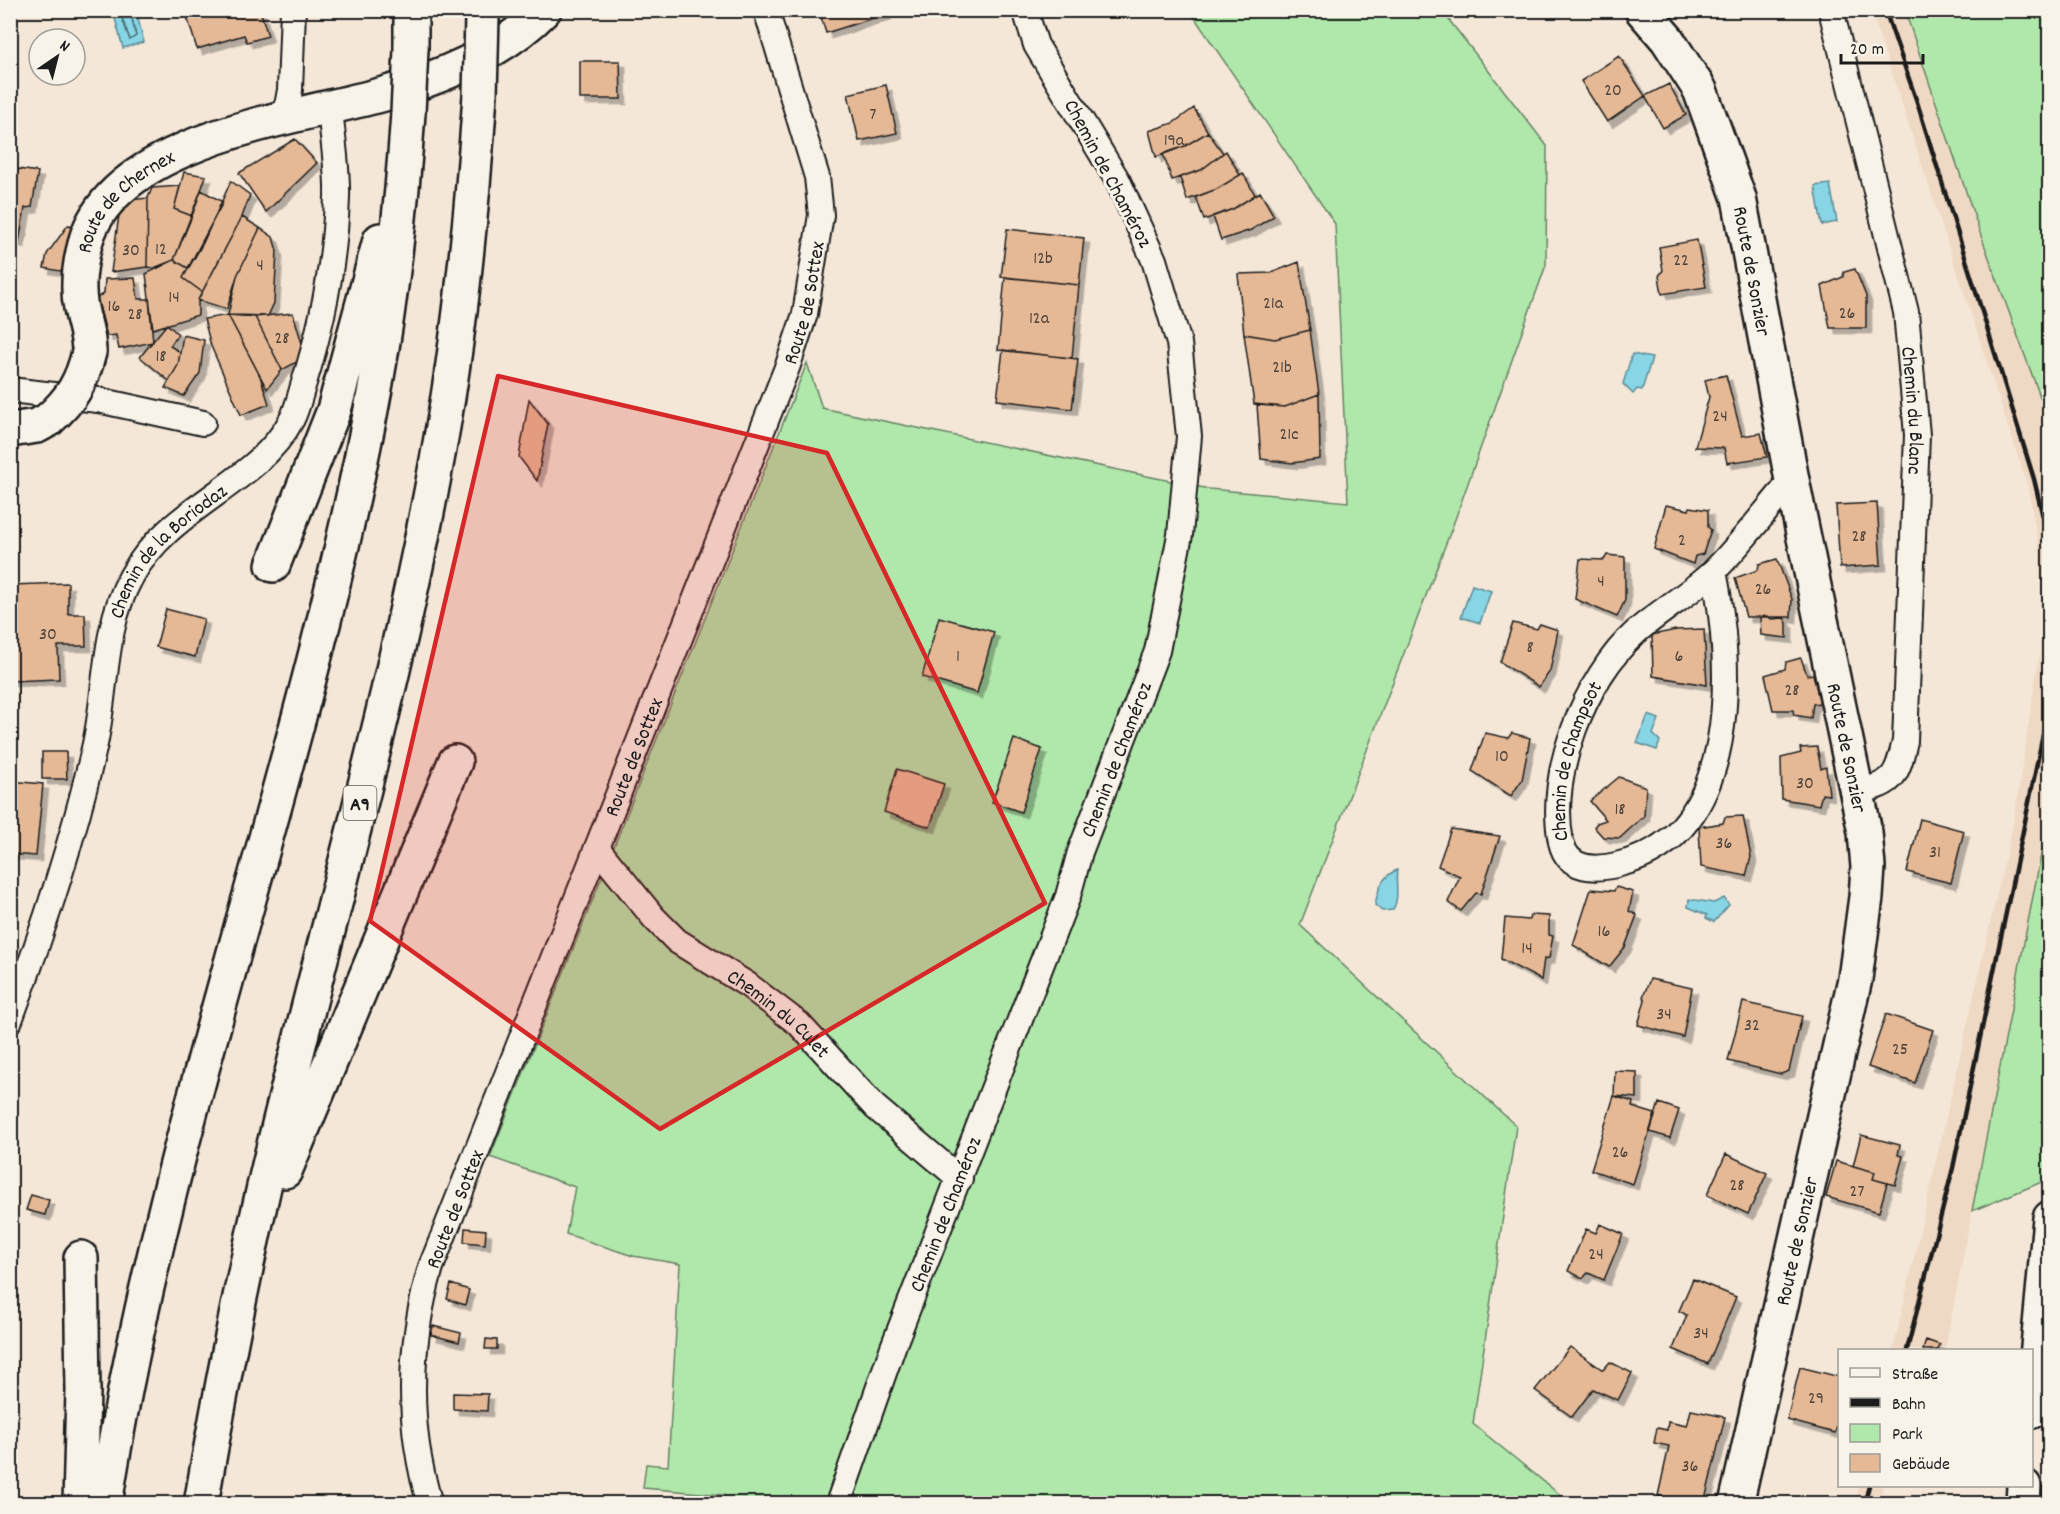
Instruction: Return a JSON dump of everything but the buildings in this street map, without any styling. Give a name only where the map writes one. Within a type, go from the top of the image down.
[{"type":"main road","points":[[273,565],[334,410],[400,116],[411,50],[411,10]]},
{"type":"main road","name":"Route de Chernex","points":[[10,430],[37,426],[48,420],[70,398],[79,385],[89,352],[89,332],[81,309],[79,268],[87,238],[98,214],[113,194],[131,178],[179,152],[285,117],[330,106],[400,116],[456,68],[524,31],[544,10]]},
{"type":"main road","name":"Route de Sonzier","points":[[1642,10],[1667,39],[1700,90],[1739,198],[1792,480],[1858,792],[1868,867],[1863,928],[1855,979],[1736,1503]]},
{"type":"main road","name":"A9","points":[[201,1503],[228,1347],[387,694],[419,548],[448,396],[474,193],[482,14]]},
{"type":"main road","points":[[105,1503],[121,1410],[167,1204],[312,669],[349,515],[389,305],[400,116]]},
{"type":"main road","points":[[248,1261],[455,762]]},
{"type":"main road","points":[[2033,1390],[2049,1218]]},
{"type":"main road","points":[[80,1503],[81,1258]]},
{"type":"main road","points":[[2022,1503],[2024,1487]]},
{"type":"street","points":[[285,117],[290,90],[292,10]]},
{"type":"street","name":"Route de Sottex","points":[[430,1503],[415,1436],[412,1389],[413,1349],[420,1305],[431,1267],[784,376],[805,314],[821,215],[817,177],[766,10]]},
{"type":"street","name":"Chemin de Chaméroz","points":[[838,1503],[893,1347],[1068,896],[1080,852],[1157,651],[1180,535],[1189,436],[1179,343],[1154,260],[1118,181],[1036,45],[1024,10]]},
{"type":"street","name":"Chemin du Blanc","points":[[1831,10],[1906,312],[1917,435],[1905,741],[1898,771],[1884,783],[1858,792]]},
{"type":"street","name":"Chemin de la Boriodaz","points":[[10,1020],[40,939],[71,841],[96,741],[115,616],[131,576],[154,545],[179,519],[256,463],[277,443],[293,418],[312,359],[328,272],[337,196],[330,106]]},
{"type":"street","points":[[16,388],[98,400],[203,423]]},
{"type":"street","name":"Chemin de Champsot","points":[[1714,571],[1723,615],[1725,694],[1719,753],[1700,803],[1672,840],[1649,853],[1607,868],[1591,869],[1578,865],[1567,857],[1562,847],[1557,809],[1569,742],[1581,713],[1604,672],[1635,632],[1714,571],[1792,480]]},
{"type":"street","name":"Chemin du Culet","points":[[597,848],[654,918],[677,941],[748,985],[799,1024],[875,1107],[960,1179]]},
{"type":"highlighted area","points":[[498,376],[827,453],[1045,903],[660,1129],[370,921]]},
{"type":"shaded area","points":[[1871,11],[1905,11],[1909,20],[1980,233],[2049,421],[2049,816],[1945,1349],[1893,1349],[2014,819],[2043,630],[2040,553],[2028,487]]},
{"type":"shaded area","points":[[1859,1487],[1883,1487],[1879,1503],[1854,1503]]},
{"type":"green space","points":[[1190,11],[1442,11],[1547,146],[1546,265],[1453,525],[1300,925],[1516,1126],[1473,1424],[1570,1503],[725,1504],[724,1495],[643,1488],[646,1464],[668,1466],[680,1264],[633,1256],[566,1234],[575,1187],[490,1157],[807,363],[822,408],[1209,489],[1348,502],[1335,224]]},
{"type":"green space","points":[[1905,11],[2049,11],[2049,421],[1980,233]]},
{"type":"green space","points":[[2049,816],[2049,1179],[1972,1211],[2040,860]]},
{"type":"water","points":[[113,11],[136,11],[144,42],[123,48]]},
{"type":"water","points":[[1830,184],[1837,222],[1822,225],[1815,186]]},
{"type":"water","points":[[1632,354],[1652,358],[1642,390],[1637,389],[1633,394],[1623,384]]},
{"type":"water","points":[[1472,585],[1491,591],[1480,623],[1461,617]]},
{"type":"water","points":[[1648,715],[1659,719],[1653,734],[1660,741],[1657,750],[1637,743]]},
{"type":"water","points":[[1397,870],[1395,905],[1393,910],[1382,911],[1375,905],[1379,888],[1384,879]]},
{"type":"water","points":[[1724,898],[1729,905],[1714,922],[1706,918],[1707,915],[1688,907],[1689,899],[1714,903]]},
{"type":"railway","points":[[1885,10],[1917,102],[2034,479],[2050,547]]},
{"type":"railway","points":[[1907,1349],[1953,1168],[2050,701]]},
{"type":"railway","points":[[1864,1504],[1869,1487]]}]
